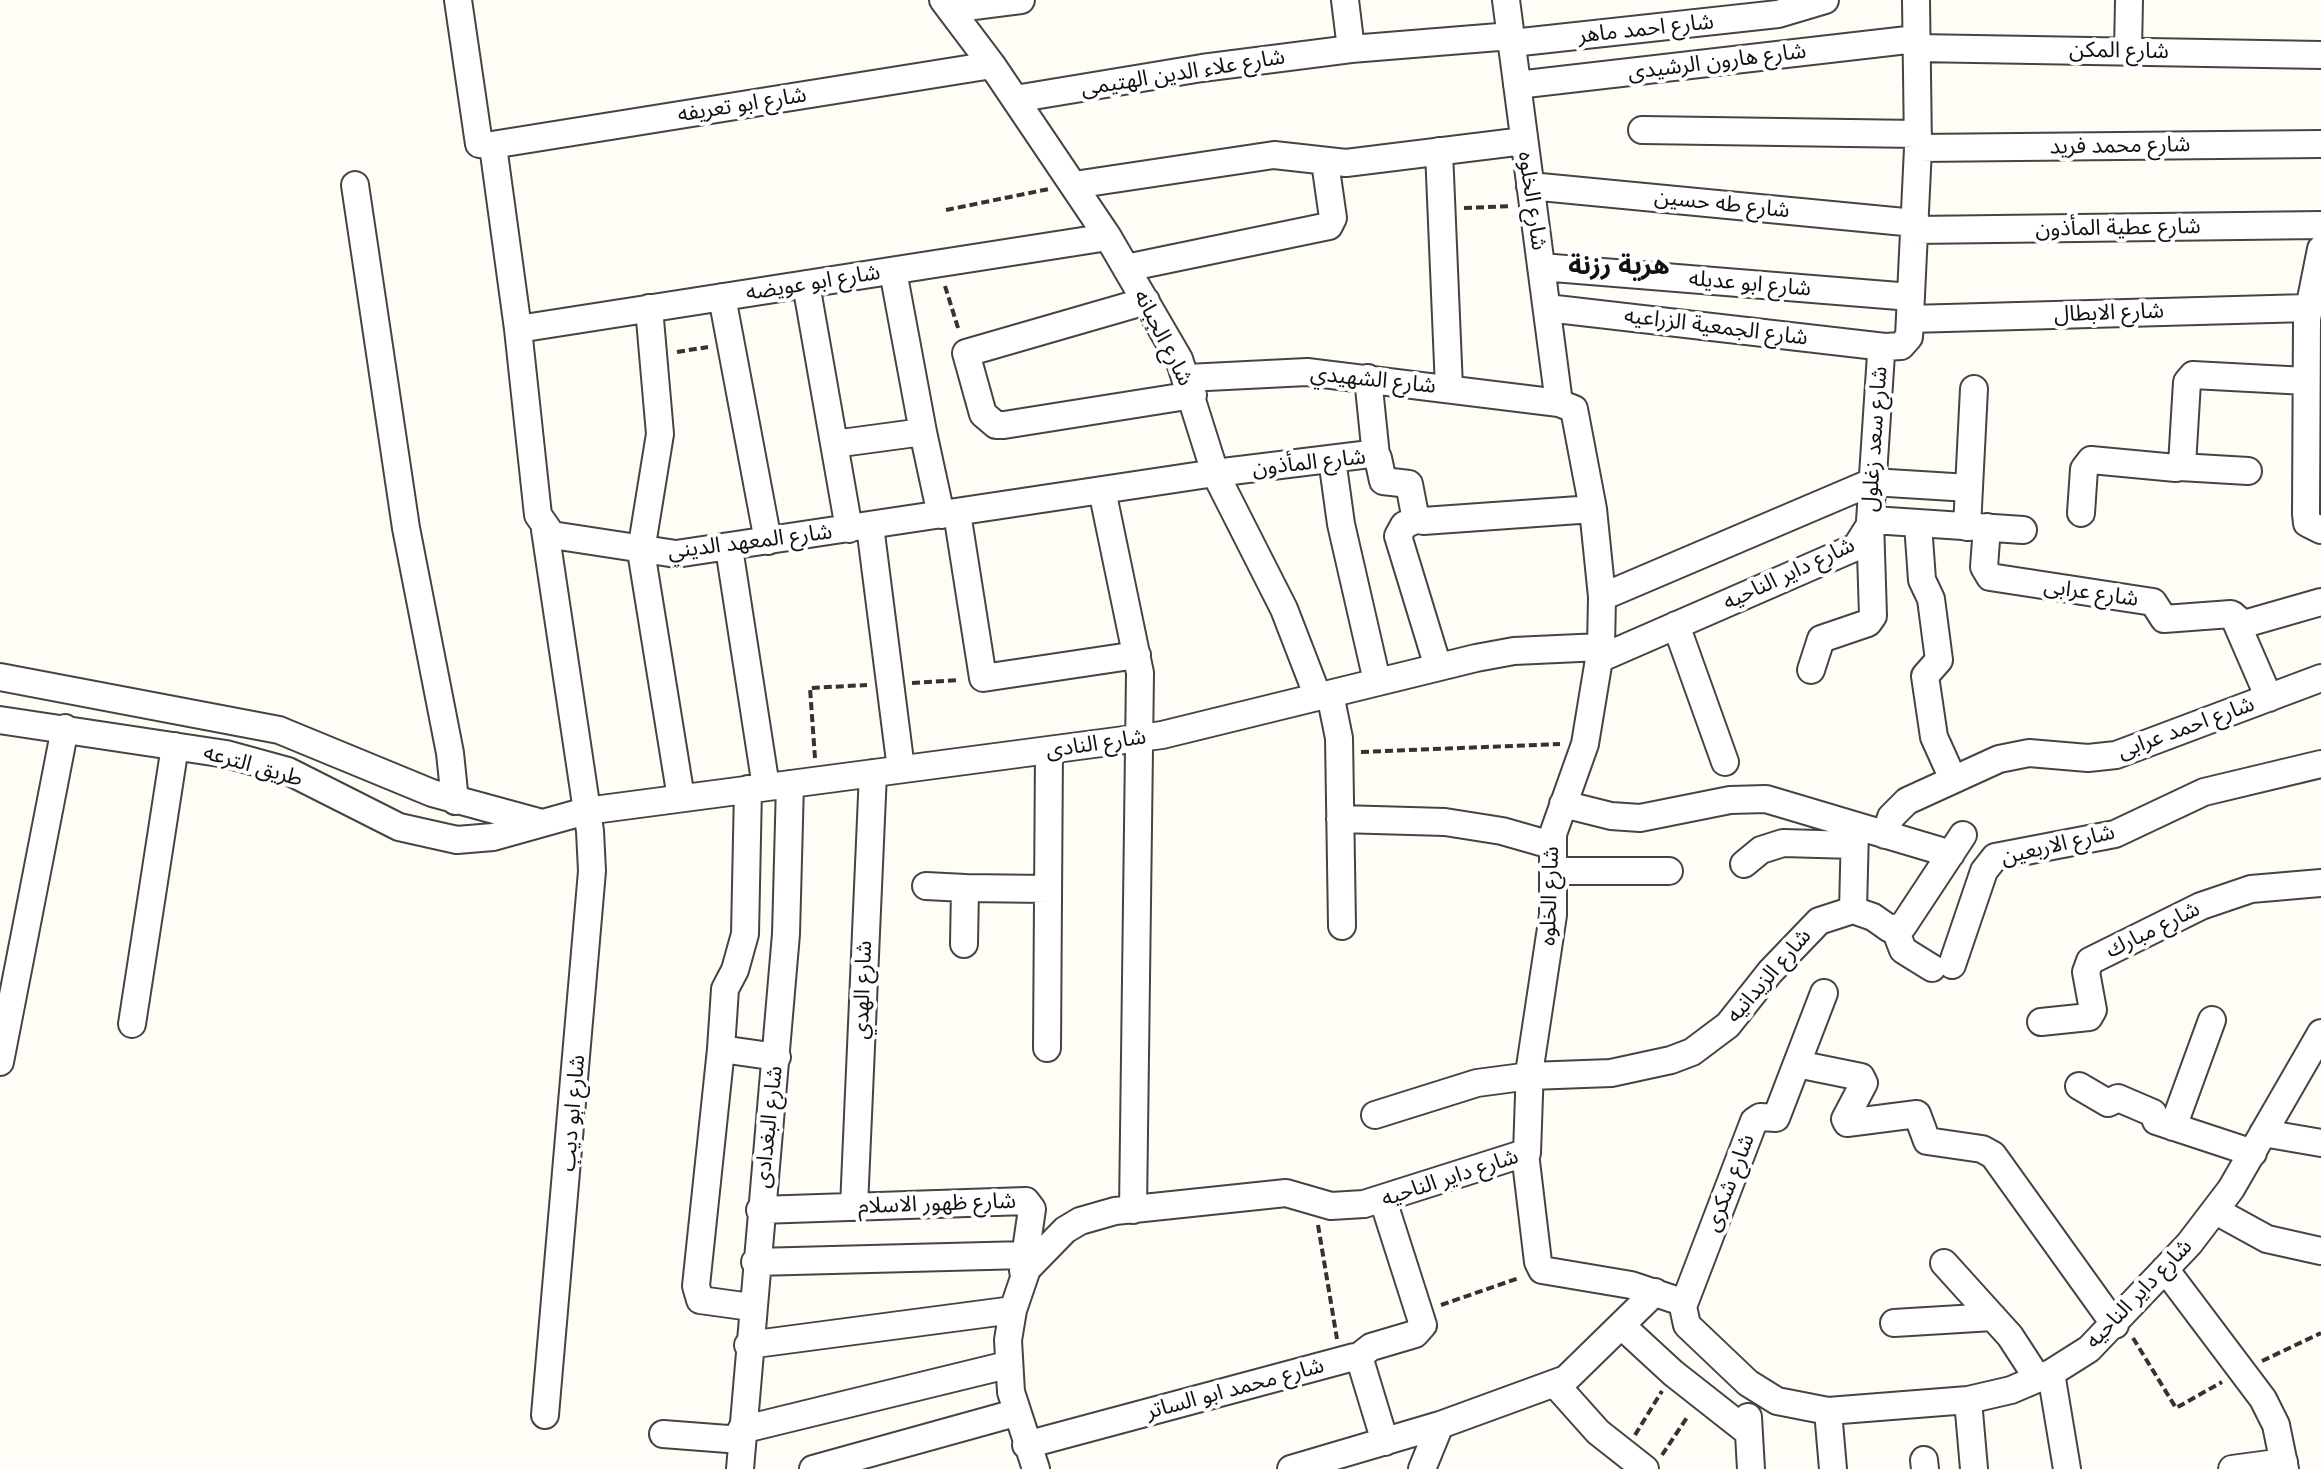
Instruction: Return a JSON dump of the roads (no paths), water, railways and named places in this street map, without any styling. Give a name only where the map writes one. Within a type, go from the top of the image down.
[{"type":"street","points":[[458,0],[479,144],[492,145],[518,329],[538,515],[545,530]]},
{"type":"street","points":[[946,5],[1021,0]]},
{"type":"street","points":[[1345,0],[1351,49]]},
{"type":"street","name":"شارع الخلوه","points":[[1506,0],[1559,403],[1574,409],[1593,509],[1602,597],[1600,653],[1585,744],[1563,804],[1552,858],[1551,938],[1530,1076],[1527,1153]]},
{"type":"street","name":"شارع احمد ماهر","points":[[1351,49],[1512,40],[1778,14],[1825,0]]},
{"type":"street","points":[[1911,308],[1918,141],[1916,0]]},
{"type":"street","points":[[2128,51],[2129,0]]},
{"type":"street","name":"شارع الجبانه","points":[[946,5],[992,65],[1074,185],[1146,301],[1190,386],[1215,473],[1324,696],[1339,753],[1342,926]]},
{"type":"street","name":"شارع المكن","points":[[1916,44],[2321,55]]},
{"type":"street","name":"شارع هارون الرشيدى","points":[[1517,85],[1916,44]]},
{"type":"street","name":"شارع علاء الدين الهتيمى","points":[[1015,99],[1351,49]]},
{"type":"street","name":"شارع ابو تعريفه","points":[[492,145],[992,65]]},
{"type":"street","name":"شارع محمد فريد","points":[[1642,130],[1918,141],[2321,144]]},
{"type":"street","points":[[1074,185],[1274,155],[1346,163],[1524,141]]},
{"type":"street","points":[[1439,151],[1449,388]]},
{"type":"street","points":[[1126,268],[1329,226],[1333,218],[1325,162]]},
{"type":"street","points":[[355,185],[406,528],[450,753],[455,801]]},
{"type":"street","name":"شارع طه حسين","points":[[1531,195],[1915,227]]},
{"type":"street","name":"شارع عطية المأذون","points":[[1915,227],[2321,225]]},
{"type":"street","name":"شارع ابو عويضه","points":[[518,329],[1108,237]]},
{"type":"street","points":[[2321,249],[2307,308],[2306,381],[2306,519],[2311,527],[2321,530]]},
{"type":"street","name":"شارع ابو عديله","points":[[1541,267],[1911,308]]},
{"type":"street","points":[[893,271],[923,432],[949,514],[983,678],[1137,655]]},
{"type":"street","points":[[806,284],[834,444],[859,528],[901,769]]},
{"type":"street","points":[[722,297],[768,541]]},
{"type":"street","name":"شارع الشهيدي","points":[[1146,301],[966,353],[983,414],[996,425],[1277,371],[1368,378],[1559,403]]},
{"type":"street","points":[[649,308],[660,434],[641,551],[681,798]]},
{"type":"street","name":"شارع الجمعية الزراعيه","points":[[1547,308],[1885,347]]},
{"type":"street","name":"شارع الابطال","points":[[1911,308],[2307,308]]},
{"type":"street","name":"شارع سعد زغلول","points":[[1811,670],[1821,639],[1868,623],[1873,616],[1870,521],[1881,354],[1885,347],[1905,344],[1911,308]]},
{"type":"street","points":[[2180,467],[2187,382],[2193,375],[2306,381]]},
{"type":"street","points":[[1368,378],[1376,456]]},
{"type":"street","points":[[1974,389],[1969,488],[1977,527]]},
{"type":"street","points":[[834,444],[923,432]]},
{"type":"street","name":"شارع المأذون","points":[[1215,473],[1376,456],[1383,481],[1406,483],[1411,487],[1418,519]]},
{"type":"street","points":[[1332,459],[1341,524],[1377,681]]},
{"type":"street","points":[[2081,513],[2084,469],[2091,460],[2248,471]]},
{"type":"street","name":"شارع المعهد الديني","points":[[545,530],[560,538],[676,554],[1215,473]]},
{"type":"street","points":[[1602,597],[1872,482],[1969,488]]},
{"type":"street","points":[[1102,490],[1137,655],[1141,738],[1133,1210]]},
{"type":"street","points":[[1438,667],[1398,536],[1404,525],[1418,519],[1593,509]]},
{"type":"street","name":"شارع داير الناحيه","points":[[1600,653],[1676,625],[1856,547],[1863,541],[1870,521],[2023,530]]},
{"type":"street","points":[[1918,524],[1922,580],[1931,599],[1939,660],[1925,676],[1934,737],[1953,779]]},
{"type":"street","name":"شارع عرابى","points":[[1977,527],[1984,571],[1993,578],[2153,602],[2164,619],[2233,615],[2244,624],[2321,602]]},
{"type":"street","name":"شارع ابو ديب","points":[[545,530],[592,871],[545,1415]]},
{"type":"street","points":[[729,548],[768,787],[745,934],[735,970],[725,989],[696,1286],[700,1300],[751,1307]]},
{"type":"street","points":[[2233,615],[2269,698]]},
{"type":"street","points":[[1676,625],[1725,762]]},
{"type":"street","name":"شارع النادى","points":[[586,811],[1141,738],[1514,651],[1600,653]]},
{"type":"street","name":"طريق الترعه","points":[[0,677],[279,730],[455,801],[542,823]]},
{"type":"street","name":"شارع احمد عرابى","points":[[1885,835],[1891,817],[1901,806],[1953,779],[2014,755],[2044,752],[2088,758],[2116,755],[2321,678]]},
{"type":"street","points":[[0,1062],[62,728],[66,688]]},
{"type":"street","name":"طريق الترعه","points":[[0,720],[226,754],[288,771],[399,827],[457,840],[493,837],[586,811]]},
{"type":"street","points":[[132,1024],[175,746]]},
{"type":"street","points":[[1047,1048],[1049,750]]},
{"type":"street","name":"شارع الاربعين","points":[[1895,929],[1903,950],[1921,965],[1942,967],[1984,871],[1995,857],[2115,834],[2204,792],[2321,764]]},
{"type":"street","name":"شارع الهدي","points":[[854,1207],[873,773]]},
{"type":"street","name":"شارع البغدادى","points":[[740,1469],[751,1307],[777,1057],[786,934],[768,787]]},
{"type":"street","points":[[1563,804],[1611,816],[1640,818],[1730,800],[1766,799],[1855,836]]},
{"type":"street","points":[[1340,819],[1445,822],[1502,831],[1552,858],[1669,871]]},
{"type":"street","points":[[1744,864],[1761,850],[1783,843],[1855,836],[1885,835],[1957,845],[1903,926],[1895,929],[1853,910],[1855,836]]},
{"type":"street","name":"شارع مبارك","points":[[2041,1022],[2085,1018],[2092,1014],[2086,972],[2093,959],[2225,896],[2276,884],[2321,883]]},
{"type":"street","points":[[926,886],[1048,889]]},
{"type":"street","points":[[964,944],[965,888]]},
{"type":"street","name":"شارع الزيدانيه","points":[[1375,1115],[1477,1083],[1530,1076],[1611,1073],[1671,1060],[1692,1052],[1728,1025],[1809,929],[1830,916],[1853,910]]},
{"type":"street","name":"شارع شكرى","points":[[1684,1304],[1754,1121],[1760,1117],[1776,1118],[1824,993]]},
{"type":"street","points":[[2173,1127],[2212,1020]]},
{"type":"street","name":"شارع داير الناحيه","points":[[1684,1304],[1687,1325],[1748,1383],[1785,1404],[1828,1411],[1968,1400],[2045,1376],[2089,1349],[2115,1325],[2216,1211],[2321,1033]]},
{"type":"street","points":[[721,1049],[777,1057]]},
{"type":"street","points":[[1797,1064],[1861,1077],[1864,1083],[1845,1119],[1847,1123],[1917,1114],[1925,1138],[1930,1143],[1988,1151],[2115,1325]]},
{"type":"street","points":[[2079,1086],[2108,1103],[2118,1098],[2152,1112],[2155,1120],[2173,1127],[2258,1143],[2321,1143]]},
{"type":"street","name":"شارع داير الناحيه","points":[[1031,1457],[1015,1413],[1007,1365],[1017,1298],[1038,1254],[1065,1230],[1097,1215],[1286,1193],[1315,1203],[1348,1206],[1383,1200],[1527,1153],[1538,1262],[1542,1270],[1655,1292]]},
{"type":"street","name":"شارع محمد ابو الساتر","points":[[1031,1457],[1349,1359],[1371,1347],[1419,1332],[1423,1325],[1420,1313],[1383,1200]]},
{"type":"street","name":"شارع ظهور الاسلام","points":[[760,1210],[1028,1202],[1032,1209],[1017,1298]]},
{"type":"street","points":[[2216,1211],[2267,1239],[2321,1251]]},
{"type":"street","points":[[755,1262],[1025,1255]]},
{"type":"street","points":[[1944,1263],[2045,1376],[2067,1469]]},
{"type":"street","points":[[2165,1269],[2263,1399],[2276,1425],[2284,1466],[2232,1469]]},
{"type":"street","points":[[1291,1469],[1440,1425],[1498,1401],[1556,1385],[1655,1292],[1684,1304]]},
{"type":"street","points":[[748,1345],[1017,1298]]},
{"type":"street","points":[[1894,1323],[1993,1317]]},
{"type":"street","points":[[1622,1326],[1673,1373],[1748,1432]]},
{"type":"street","points":[[1349,1359],[1385,1442]]},
{"type":"street","points":[[663,1434],[741,1435],[1007,1365]]},
{"type":"street","points":[[1748,1383],[1751,1469]]},
{"type":"street","points":[[1556,1385],[1598,1432],[1624,1453],[1653,1463]]},
{"type":"street","points":[[1968,1400],[1974,1469]]},
{"type":"street","points":[[1828,1411],[1833,1469]]},
{"type":"street","points":[[813,1469],[1015,1413]]},
{"type":"street","points":[[1422,1469],[1440,1425]]},
{"type":"district","name":"هرية رزنة","points":[[1619,267]]}]
